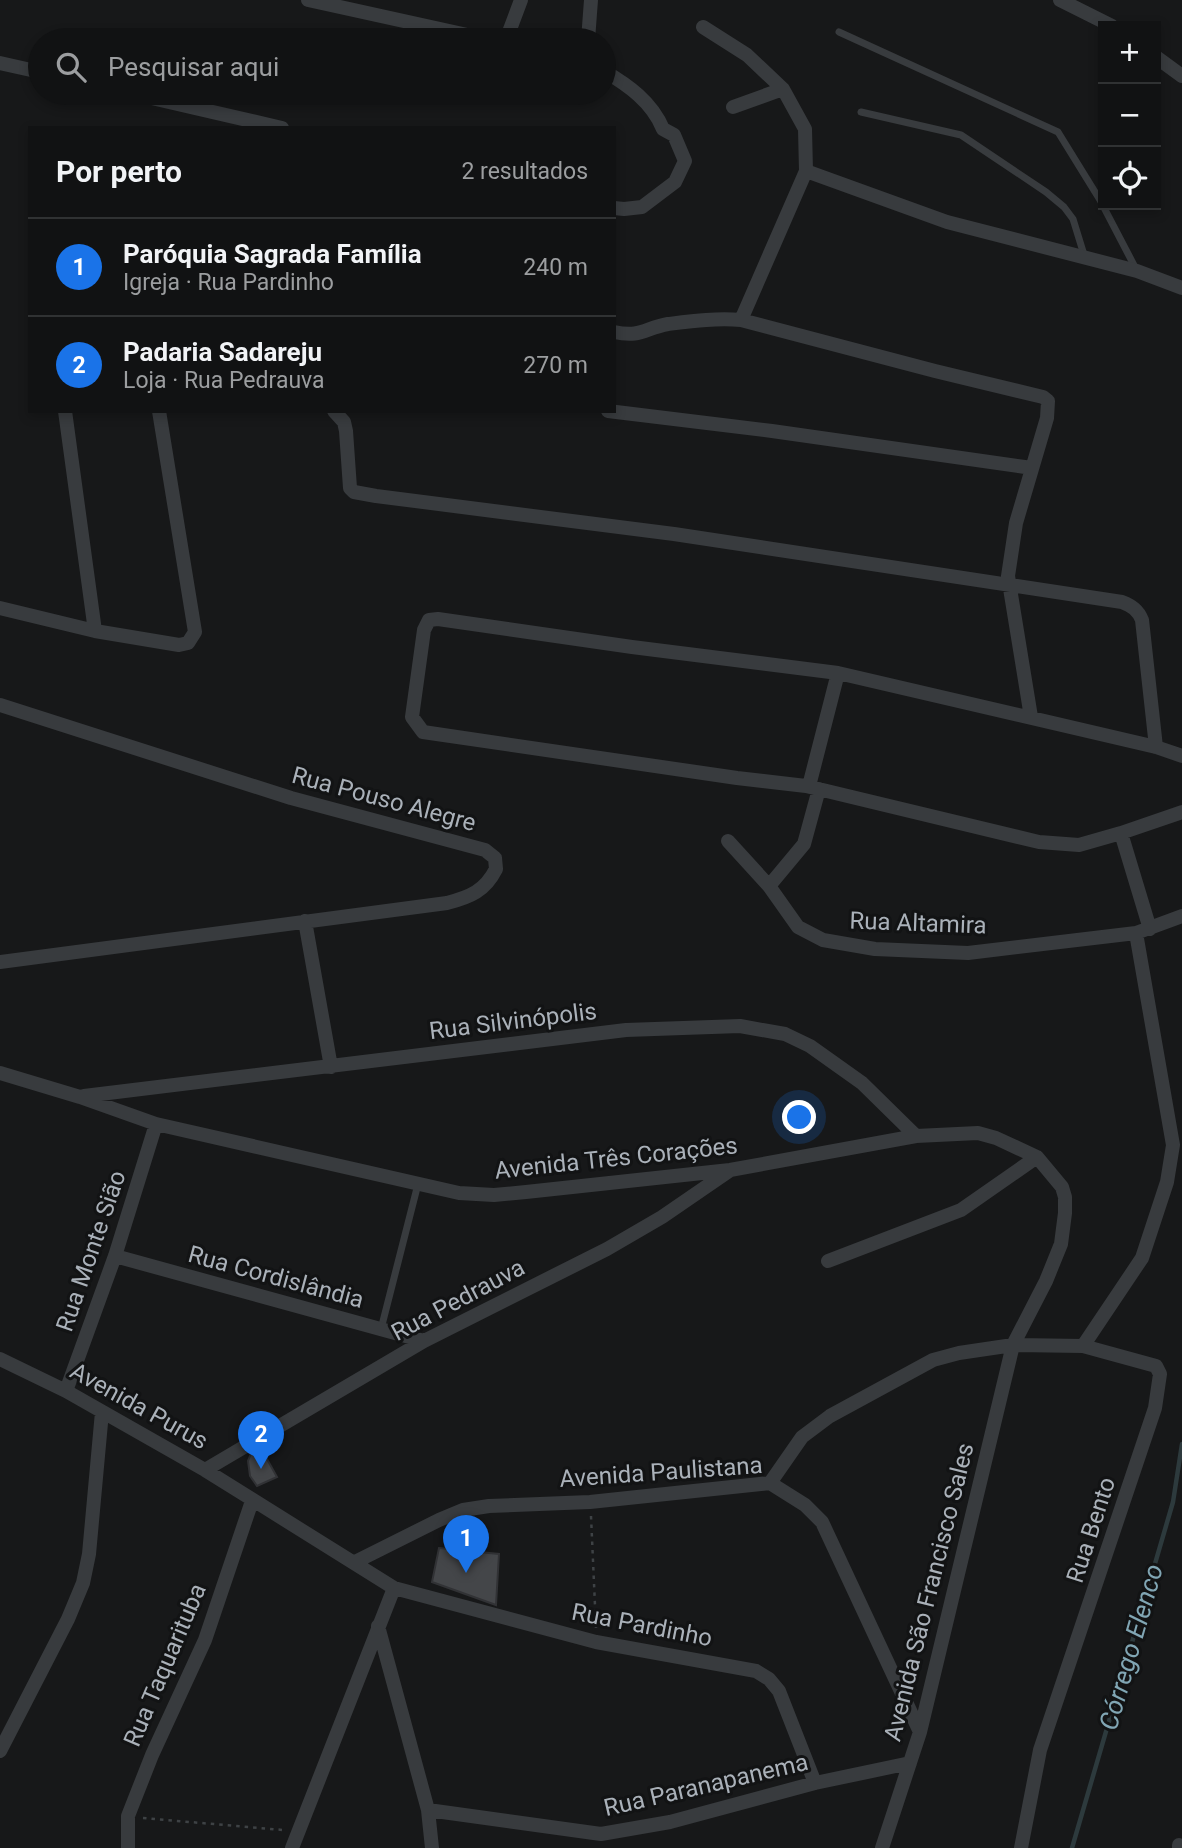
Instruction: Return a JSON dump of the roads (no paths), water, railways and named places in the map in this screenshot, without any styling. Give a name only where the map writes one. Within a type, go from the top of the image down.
[{"type":"street","points":[[308,0],[435,28]]},
{"type":"street","points":[[511,28],[522,0]]},
{"type":"street","points":[[589,28],[591,0]]},
{"type":"street","points":[[1060,0],[1102,21]]},
{"type":"street","points":[[703,27],[747,55],[783,89],[805,129],[806,171],[741,320]]},
{"type":"street","points":[[1161,61],[1182,76]]},
{"type":"street","points":[[0,63],[28,69]]},
{"type":"street","points":[[616,79],[643,99],[659,119],[663,129],[674,135],[685,161],[675,182],[642,206],[616,208]]},
{"type":"street","points":[[733,107],[783,89]]},
{"type":"street","points":[[182,105],[273,126]]},
{"type":"street","points":[[806,171],[947,222],[1137,271],[1182,288]]},
{"type":"street","points":[[616,332],[630,336],[667,324],[718,318],[741,320],[935,372],[1043,397],[1048,401],[1047,418],[1016,523],[1008,576],[1031,717]]},
{"type":"street","points":[[616,412],[1032,468]]},
{"type":"street","points":[[65,413],[95,631]]},
{"type":"street","points":[[0,608],[95,631],[179,645],[188,643],[195,632],[159,413]]},
{"type":"street","points":[[336,413],[344,422],[350,488],[354,492],[674,534],[1122,602],[1139,613],[1156,747]]},
{"type":"street","points":[[1182,756],[1156,747],[838,673],[632,648],[438,619],[429,621],[424,630],[412,717],[423,732],[814,788],[1039,842],[1079,845],[1182,812]]},
{"type":"street","points":[[769,886],[804,845],[838,673]]},
{"type":"street","name":"Rua Pouso Alegre","points":[[0,705],[291,798],[485,850],[495,859],[496,869],[482,890],[467,898],[447,903],[0,962]]},
{"type":"street","points":[[1121,833],[1150,929]]},
{"type":"street","name":"Rua Altamira","points":[[728,841],[769,886],[798,926],[808,934],[823,940],[874,949],[968,953],[1136,933],[1182,916]]},
{"type":"street","points":[[304,920],[331,1067]]},
{"type":"street","points":[[1083,1346],[1142,1258],[1167,1182],[1173,1146],[1136,933]]},
{"type":"street","name":"Rua Silvinópolis","points":[[80,1097],[626,1030],[740,1026],[785,1034],[820,1053],[862,1083],[916,1136]]},
{"type":"street","name":"Avenida Três Corações","points":[[0,1073],[156,1124],[459,1193],[494,1195],[730,1170],[916,1136],[978,1133],[996,1138],[1037,1157],[1062,1186],[1065,1197],[1060,1244],[1046,1281],[1013,1345]]},
{"type":"street","name":"Rua Monte Sião","points":[[66,1391],[115,1256],[156,1124]]},
{"type":"street","points":[[828,1261],[961,1210],[1037,1157]]},
{"type":"street","name":"Rua Pedrauva","points":[[205,1469],[424,1341],[607,1249],[662,1217],[730,1170]]},
{"type":"street","name":"Rua Cordislândia","points":[[115,1256],[424,1341]]},
{"type":"street","name":"Rua Bento","points":[[770,1483],[802,1437],[830,1416],[933,1360],[1013,1345],[1083,1346],[1156,1366],[1160,1374],[1159,1388],[1143,1445],[1040,1750],[1021,1848]]},
{"type":"street","name":"Avenida São Francisco Sales","points":[[882,1848],[920,1731],[1013,1345]]},
{"type":"street","name":"Avenida Purus","points":[[0,1359],[66,1391],[205,1469],[394,1588]]},
{"type":"street","points":[[0,1751],[68,1619],[83,1583],[89,1554],[102,1412]]},
{"type":"street","name":"Avenida Paulistana","points":[[355,1562],[463,1510],[489,1506],[590,1502],[770,1483],[805,1505],[822,1522],[920,1731]]},
{"type":"street","name":"Rua Taquarituba","points":[[128,1848],[128,1816],[152,1755],[205,1640],[252,1501]]},
{"type":"street","points":[[292,1848],[394,1588]]},
{"type":"street","name":"Rua Pardinho","points":[[394,1588],[596,1642],[735,1665],[756,1671],[769,1679],[779,1691],[815,1783]]},
{"type":"street","points":[[378,1626],[428,1810],[432,1848]]},
{"type":"street","name":"Rua Paranapanema","points":[[428,1810],[601,1835],[670,1822],[815,1783],[910,1763]]},
{"type":"lane","points":[[839,32],[1058,132],[1100,200],[1137,271]]},
{"type":"lane","points":[[861,112],[961,135],[1046,191],[1064,207],[1073,219],[1086,259]]},
{"type":"lane","points":[[381,1329],[418,1184]]},
{"type":"waterway","name":"Córrego Elenco","points":[[1072,1848],[1173,1502],[1182,1444]]},
{"type":"place","name":"Padaria Sadareju","points":[[261,1469]]},
{"type":"place","name":"Paróquia Sagrada Família","points":[[466,1573]]}]
